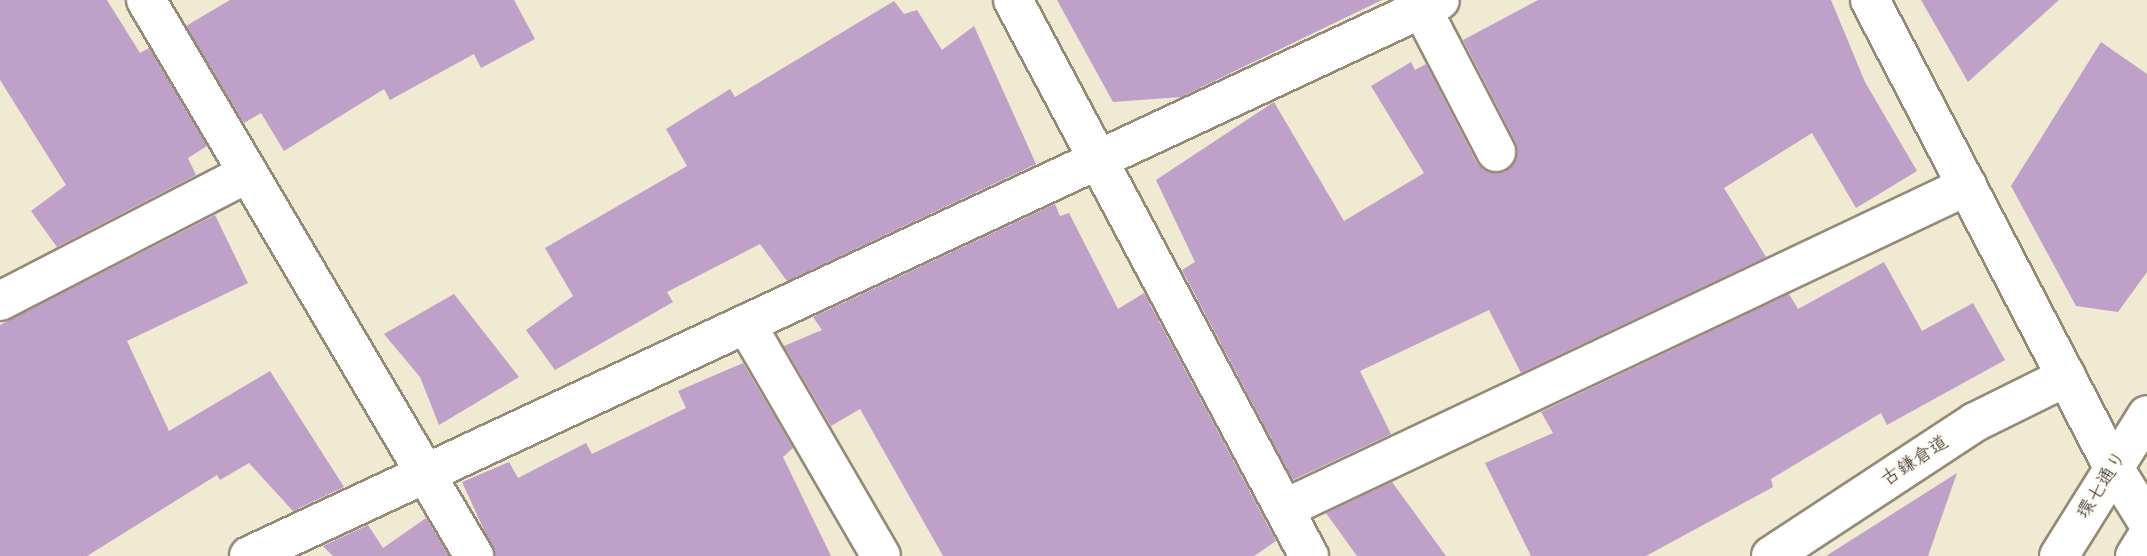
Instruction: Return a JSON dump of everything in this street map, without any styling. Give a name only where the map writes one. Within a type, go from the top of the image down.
[{"type":"street","points":[[146,0],[474,556]]},
{"type":"street","points":[[1013,0],[1309,556]]},
{"type":"street","points":[[1870,0],[2112,465],[2147,521]]},
{"type":"street","points":[[249,556],[1099,162],[1413,7],[1496,152]]},
{"type":"street","points":[[0,301],[248,173]]},
{"type":"street","points":[[1284,509],[1968,186]]},
{"type":"street","points":[[746,324],[881,556]]},
{"type":"street","name":"古鎌倉道","points":[[1771,556],[1975,422],[2066,377]]},
{"type":"street","name":"環七通り","points":[[2059,556],[2112,465],[2147,415]]},
{"type":"street","points":[[2135,556],[2147,537]]},
{"type":"building","points":[[0,0],[107,0],[140,53],[149,48],[207,146],[188,158],[196,175],[57,247],[31,211],[66,185],[0,80]]},
{"type":"building","points":[[230,0],[514,0],[535,39],[481,68],[474,54],[390,100],[384,89],[284,151],[261,113],[244,123],[186,26]]},
{"type":"building","points":[[1057,0],[1382,0],[1181,97],[1113,102]]},
{"type":"building","points":[[1538,0],[1831,0],[1865,82],[1917,171],[1856,208],[1812,133],[1724,188],[1766,257],[1521,373],[1489,310],[1360,371],[1391,434],[1293,480],[1182,270],[1195,262],[1156,180],[1274,102],[1344,221],[1424,173],[1371,86],[1411,62],[1415,70],[1426,64],[1477,163],[1485,171],[1505,172],[1515,163],[1516,143],[1463,40]]},
{"type":"building","points":[[1921,0],[2059,0],[1968,82]]},
{"type":"building","points":[[894,1],[904,14],[917,10],[942,50],[974,26],[1036,164],[787,281],[760,244],[667,292],[673,302],[555,370],[526,330],[573,296],[545,248],[687,166],[666,129],[730,89],[735,97]]},
{"type":"building","points":[[2101,42],[2147,74],[2147,272],[2118,312],[2076,306],[2011,186]]},
{"type":"building","points":[[1055,204],[1060,216],[1069,213],[1118,309],[1144,293],[1276,541],[1254,556],[943,556],[860,409],[831,426],[784,346],[822,330],[813,317]]},
{"type":"building","points":[[215,215],[248,283],[127,341],[169,431],[270,371],[344,487],[293,511],[249,463],[220,480],[217,475],[87,556],[0,556],[0,325]]},
{"type":"building","points":[[1884,262],[1922,331],[1973,303],[2005,360],[1887,425],[1881,413],[1771,479],[1773,487],[1646,556],[1531,556],[1485,463],[1553,433],[1541,412],[1789,294],[1798,309]]},
{"type":"building","points":[[454,294],[519,377],[439,425],[420,377],[384,334]]},
{"type":"building","points":[[743,363],[793,448],[783,457],[831,556],[496,556],[462,482],[509,462],[518,478],[586,443],[592,454],[686,408],[678,391]]},
{"type":"building","points":[[1957,473],[1928,556],[1826,556]]},
{"type":"building","points":[[1392,482],[1446,556],[1357,556],[1326,513]]},
{"type":"building","points":[[426,518],[449,556],[333,556],[323,546],[368,525],[383,548]]}]
